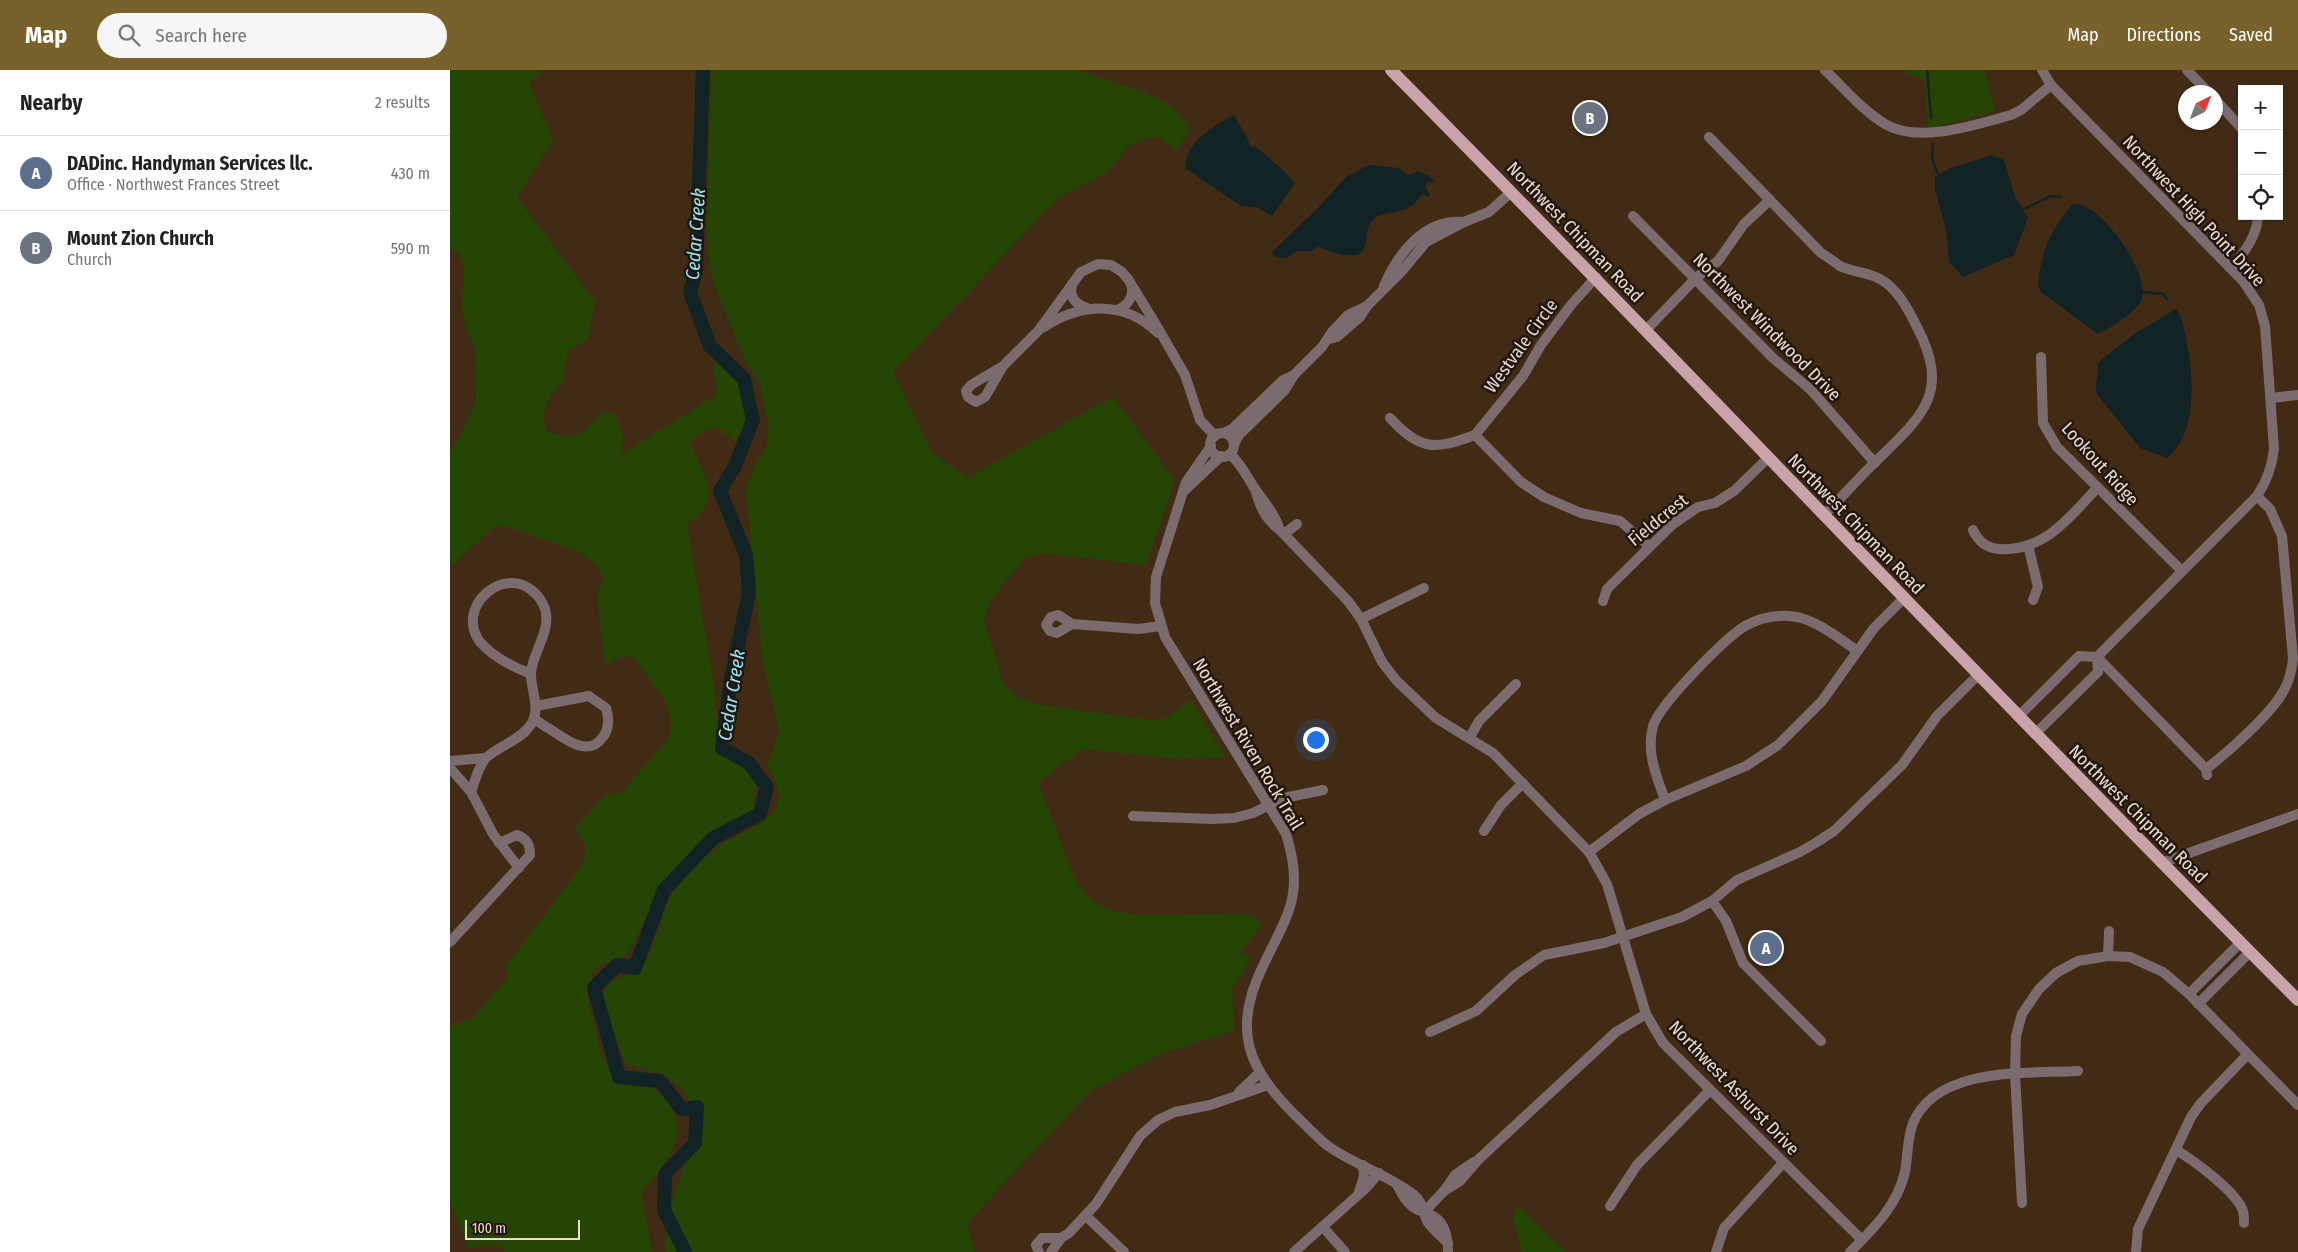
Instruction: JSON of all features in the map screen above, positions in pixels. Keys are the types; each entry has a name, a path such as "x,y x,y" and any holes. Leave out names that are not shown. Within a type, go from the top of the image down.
{"main road":[{"name":"Northwest Chipman Road","path":"1392,70 1596,277 1977,676 2298,1000"}],"street":[{"path":"1825,70 1867,111 1885,124 1913,133 1931,133 2011,115 2026,107 2051,85"},
{"name":"Northwest High Point Drive","path":"2035,734 2098,672 2097,657 2257,496 2264,486 2272,464 2274,449 2263,315 2249,289 2051,85 2042,70"},
{"path":"2187,70 2201,85"},
{"path":"2223,108 2238,124"},
{"path":"1709,137 1821,253 1841,266 1880,279 1896,292 1909,311 1926,344 1932,367 1932,390 1924,409 1906,434 1875,462 1824,515"},
{"name":"Northwest Riven Rock Trail","path":"1184,490 1228,451 1239,435 1284,391 1294,375 1329,339 1332,332 1348,315 1367,306 1382,291 1390,274 1415,240 1440,223 1452,220 1464,222 1488,212 1511,192"},
{"path":"1646,330 1696,278 1718,261 1744,224 1770,200"},
{"name":"Northwest Windwood Drive","path":"1633,216 1773,358 1811,390 1875,462"},
{"path":"2230,268 2249,245 2258,220"},
{"path":"1003,366 1039,330 1073,281 1087,268 1105,264 1117,268 1132,287 1185,375 1200,420 1216,438 1214,453 1228,451 1230,436 1216,438"},
{"name":"Westvale Circle","path":"1475,435 1524,376 1541,345 1566,311 1596,277"},
{"path":"1073,281 1072,296 1077,304 1087,308 1117,310 1142,320 1164,339"},
{"path":"1117,310 1125,306 1130,298 1132,287"},
{"path":"1039,330 1059,317 1087,308"},
{"name":"Lookout Ridge","path":"2041,357 2043,423 2057,446 2182,571"},
{"name":"Northwest Riven Rock Trail","path":"1294,375 1283,380 1232,429 1216,438 1189,475 1156,577 1155,603 1160,626 1171,648 1286,834 1293,855 1294,897 1288,916 1262,967 1249,1001 1248,1040 1251,1055 1259,1073 1268,1086 1328,1146 1379,1173 1416,1196 1422,1204 1424,1212 1432,1215 1439,1221 1446,1232 1448,1248"},
{"path":"2271,398 2298,395"},
{"path":"1390,418 1416,441 1429,445 1445,446 1475,435 1505,468 1544,498 1581,513 1620,521 1649,546"},
{"name":"Northwest Ashurst Drive","path":"1228,451 1240,464 1255,489 1260,507 1271,523 1282,532 1348,601 1361,619 1382,662 1392,676 1436,718 1470,737 1493,753 1589,852 1607,884 1646,1014 1663,1042 1862,1240"},
{"name":"Fieldcrest","path":"1603,601 1606,589 1649,546 1684,515 1704,504 1715,504 1734,491 1768,458"},
{"path":"1973,530 1977,539 1993,548 2011,549 2044,540 2062,526 2097,488"},
{"path":"2018,717 2079,656 2097,657 2206,772 2275,703 2284,692 2292,668 2293,658 2282,536 2270,509 2257,496"},
{"path":"1282,532 1297,524"},
{"path":"2028,545 2038,587 2033,600"},
{"path":"450,762 485,758 525,732 530,727 534,718 536,706 531,674 534,658 546,625 546,613 536,594 527,588 515,583 499,584 487,590 478,601 474,614 476,634 481,642 500,659 514,668 531,674"},
{"path":"1361,619 1424,588"},
{"path":"1589,852 1639,814 1665,800 1746,766 1773,749 1832,690 1856,650 1874,628 1904,598"},
{"path":"1665,800 1650,751 1657,716 1671,697 1738,632 1756,621 1782,616 1795,617 1818,624 1856,650"},
{"path":"1072,624 1138,629 1160,626"},
{"path":"1430,1032 1476,1011 1515,975 1544,956 1604,943 1682,917 1712,901 1737,880 1800,852 1834,831 1902,765 1937,716 1977,676"},
{"path":"1470,737 1479,721 1516,684"},
{"path":"534,718 572,744 587,747 594,746 601,741 608,726 606,708 589,696 536,706"},
{"path":"471,792 485,758"},
{"path":"450,768 471,792 479,810 499,842 519,868"},
{"path":"1484,830 1501,805 1523,783"},
{"path":"1133,816 1226,819 1244,816 1284,798 1323,790"},
{"path":"2161,863 2298,814"},
{"path":"450,942 530,855 530,847 525,838 517,835 499,842"},
{"path":"1712,901 1726,921 1743,963 1821,1041"},
{"path":"2108,956 2109,931"},
{"path":"2188,994 2246,947"},
{"path":"2198,1004 2246,947"},
{"path":"2022,1203 2015,1074 2016,1036 2022,1014 2039,989 2056,973 2078,961 2108,956 2130,957 2152,966 2188,994 2298,1105"},
{"path":"1424,1212 1444,1192 1460,1182 1480,1159 1616,1032 1646,1014"},
{"path":"2136,1252 2138,1229 2191,1117 2201,1103 2247,1055"},
{"path":"1850,1252 1896,1200 1902,1182 1913,1123 1926,1103 1946,1088 1994,1075 2078,1071"},
{"path":"1237,1094 1259,1073"},
{"path":"1051,1252 1061,1238 1086,1216 1148,1128 1158,1120 1175,1112 1210,1105 1237,1094 1268,1086"},
{"path":"1610,1206 1637,1165 1710,1090"},
{"path":"2176,1150 2196,1162 2236,1202 2243,1211 2244,1223"},
{"path":"1716,1252 1724,1228 1783,1163"},
{"path":"1359,1192 1364,1176 1363,1165"},
{"path":"1294,1252 1359,1192 1366,1188 1379,1173"},
{"path":"1086,1216 1124,1252"},
{"path":"1323,1227 1345,1252"},
{"path":"1039,1252 1036,1245 1042,1238 1061,1238"}],"green space":[{"path":"450,70 541,70 541,73 529,82 553,140 517,197 595,301 588,339 568,351 563,383 552,393 546,406 543,419 546,431 567,436 580,434 604,410 616,416 623,436 622,454 718,394 713,368 719,360 738,381 747,404 747,421 740,435 734,441 715,426 690,441 705,476 709,495 706,505 687,524 714,685 718,735 750,770 757,783 753,808 749,816 712,834 680,866 661,889 630,950 621,958 599,966 592,975 588,987 590,1011 600,1050 606,1062 620,1074 651,1087 666,1100 674,1113 677,1127 676,1140 671,1153 663,1166 641,1191 652,1252 505,1252 502,1247 483,1244 468,1249 450,1201 450,1026 473,1018 507,979 506,966 582,865 586,847 575,828 605,795 620,794 668,739 671,723 667,704 634,657 619,657 605,667 597,593 604,577 593,562 577,551 506,526 493,528 450,567 450,453 466,426 476,398 475,346 467,332 462,311 464,265 460,254 450,249"},
{"path":"713,70 1080,70 1156,98 1181,116 1190,130 1177,150 1159,137 1145,139 1129,146 1105,173 1057,199 893,372 932,452 967,478 1113,397 1175,481 1146,565 1039,553 1024,560 991,599 984,620 1003,683 1016,696 1035,704 1157,721 1171,715 1191,700 1225,757 1178,759 1082,749 1038,783 1077,884 1094,902 1110,911 1140,915 1247,914 1263,923 1240,952 1251,958 1232,989 1234,1031 1165,1052 1091,1090 967,1223 975,1252 665,1252 668,1218 690,1139 691,1109 686,1096 677,1084 662,1075 625,1063 603,1000 609,984 640,968 645,962 654,943 668,902 684,877 716,848 767,818 775,810 778,798 776,784 767,765 779,733 762,656 746,490 755,465 767,446 769,423 764,408 760,383 746,363 713,282 709,258 707,226"},
{"path":"1904,70 1984,70 1995,111 1928,129 1925,79 1908,74"},
{"path":"1517,1205 1566,1252 1521,1252 1513,1217"}],"shaded area":[{"path":"1234,115 1250,146 1256,147 1295,183 1272,216 1258,208 1241,206 1185,168 1190,150 1196,142 1209,130"},
{"path":"1992,155 2004,160 2015,196 2028,218 2014,255 1963,277 1949,262 1946,230 1935,189 1935,177 1950,168"},
{"path":"1369,165 1399,168 1406,174 1413,174 1417,171 1429,176 1434,181 1433,183 1428,181 1425,187 1430,195 1428,197 1422,194 1407,209 1381,215 1372,221 1368,229 1366,244 1358,255 1337,253 1319,246 1312,251 1297,251 1287,258 1275,257 1272,253 1276,248 1317,209 1346,177"},
{"path":"2072,204 2083,206 2095,213 2108,225 2130,256 2138,272 2142,287 2142,299 2136,308 2116,324 2098,334 2042,293 2038,282 2047,245 2054,229"},
{"path":"2176,309 2182,320 2188,349 2192,382 2191,400 2185,433 2178,447 2167,458 2140,448 2097,394 2097,365 2134,334"}],"waterway":[{"name":"Cedar Creek","path":"685,1252 664,1210 665,1174 695,1143 697,1107 682,1109 660,1081 619,1077 594,988 617,965 635,968 664,890 713,838 760,814 767,787 749,763 722,748 731,679 749,593 746,555 720,491 735,466 753,420 744,379 710,346 690,292 696,270 703,70"},
{"path":"1927,70 1931,118"},
{"path":"1933,144 1932,159 1938,174"},
{"path":"2024,209 2051,196 2061,197"},
{"path":"2143,292 2163,294 2167,299"}],"place":[{"name":"Mount Zion Church","path":"1590,118"},
{"name":"DADinc. Handyman Services llc.","path":"1766,948"}]}
